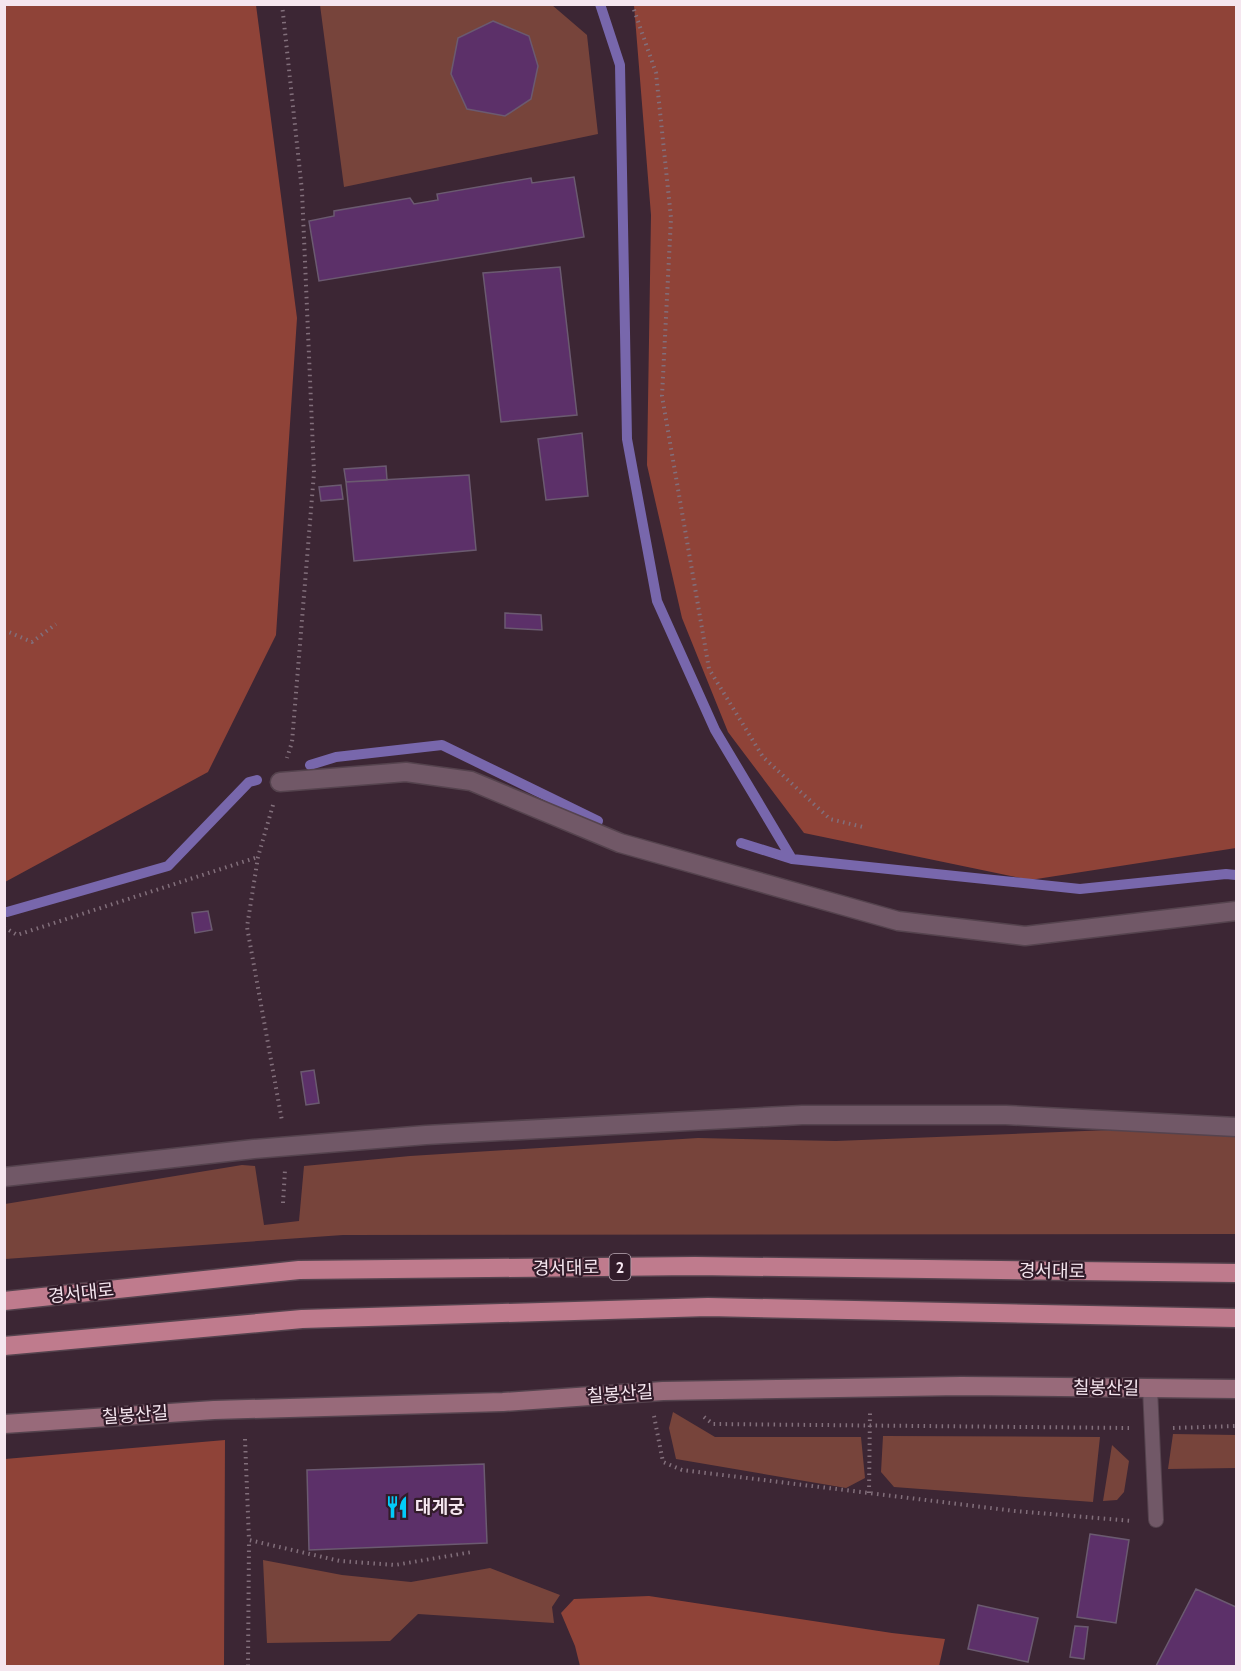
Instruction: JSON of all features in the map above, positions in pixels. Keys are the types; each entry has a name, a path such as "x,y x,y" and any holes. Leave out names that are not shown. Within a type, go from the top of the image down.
{"main road":[{"name":"경서대로","path":"4,1301 299,1270 695,1266 1236,1273"},
{"path":"4,1346 302,1319 708,1306 1236,1318"}],"street":[{"path":"280,782 406,772 471,782 620,843 898,921 1025,936 1236,911"},
{"path":"4,1177 286,1146 426,1135 802,1115 1006,1115 1236,1127"},
{"name":"칠봉산길","path":"4,1424 214,1410 503,1402 671,1391 961,1386 1236,1389"}],"lane":[{"path":"1150,1388 1156,1515"}],"path":[{"path":"282,4 302,191 314,473 292,742 258,857 247,927 286,1146"},
{"path":"632,4 656,74 671,218 662,396 709,669 764,757 830,819 863,827"},
{"path":"4,630 32,642 56,624"},
{"path":"4,927 17,935 258,857"},
{"path":"869,1492 870,1388"},
{"path":"671,1391 713,1424 1152,1428 1236,1426"},
{"path":"650,1392 663,1462 682,1470 1015,1511 1132,1521 1156,1515"},
{"path":"245,1439 249,1540 248,1666"},
{"path":"249,1540 340,1561 395,1565 472,1552"}],"shaded area":[{"path":"5,4 256,5 297,318 276,635 208,772 5,882"},
{"path":"320,5 552,5 587,35 598,134 344,187"},
{"path":"634,5 1236,5 1236,848 1030,880 804,833 728,732 682,618 647,465 651,215"},
{"path":"1159,1128 1236,1135 1236,1234 343,1235 5,1259 5,1204 242,1165 255,1166 264,1225 299,1221 304,1166 410,1156 698,1138 836,1141"},
{"path":"673,1412 715,1437 861,1437 865,1478 846,1488 676,1459 669,1428"},
{"path":"1173,1434 1236,1435 1236,1468 1168,1469"},
{"path":"883,1436 1100,1437 1093,1502 894,1487 881,1472"},
{"path":"225,1440 224,1666 5,1666 5,1459"},
{"path":"1112,1445 1129,1461 1124,1492 1117,1500 1103,1501"},
{"path":"263,1560 342,1575 411,1582 490,1568 560,1595 552,1607 554,1623 418,1614 390,1641 267,1643"},
{"path":"649,1596 945,1639 939,1666 580,1666 575,1646 561,1613 574,1599"}],"building":[{"path":"493,21 529,36 538,66 531,99 505,116 467,109 451,74 458,38"},
{"path":"574,177 584,237 319,281 309,221 334,216 334,211 410,198 414,204 438,200 437,194 531,178 532,183"},
{"path":"560,267 577,415 501,422 483,273"},
{"path":"582,433 588,496 546,500 538,439"},
{"path":"386,466 387,480 346,482 344,469"},
{"path":"469,475 476,550 354,561 346,482"},
{"path":"341,485 343,499 321,501 319,487"},
{"path":"505,613 541,615 542,630 505,628"},
{"path":"208,911 212,930 195,933 192,913"},
{"path":"314,1070 319,1103 306,1105 301,1072"},
{"name":"대게궁","path":"484,1464 487,1543 309,1550 307,1470"},
{"path":"1090,1534 1129,1540 1116,1623 1077,1617"},
{"path":"1196,1589 1236,1607 1236,1666 1156,1666"},
{"path":"978,1605 1038,1618 1028,1662 968,1649"},
{"path":"1075,1626 1088,1627 1084,1659 1070,1657"}],"waterway":[{"path":"600,4 620,65 627,439 657,601 715,730 792,859"},
{"path":"310,765 336,757 442,745 598,821"},
{"path":"7,912 168,866 249,782 257,780"},
{"path":"741,843 792,859 1080,889 1226,874 1236,875"}],"place":[{"name":"대게궁","path":"397,1507"}]}
